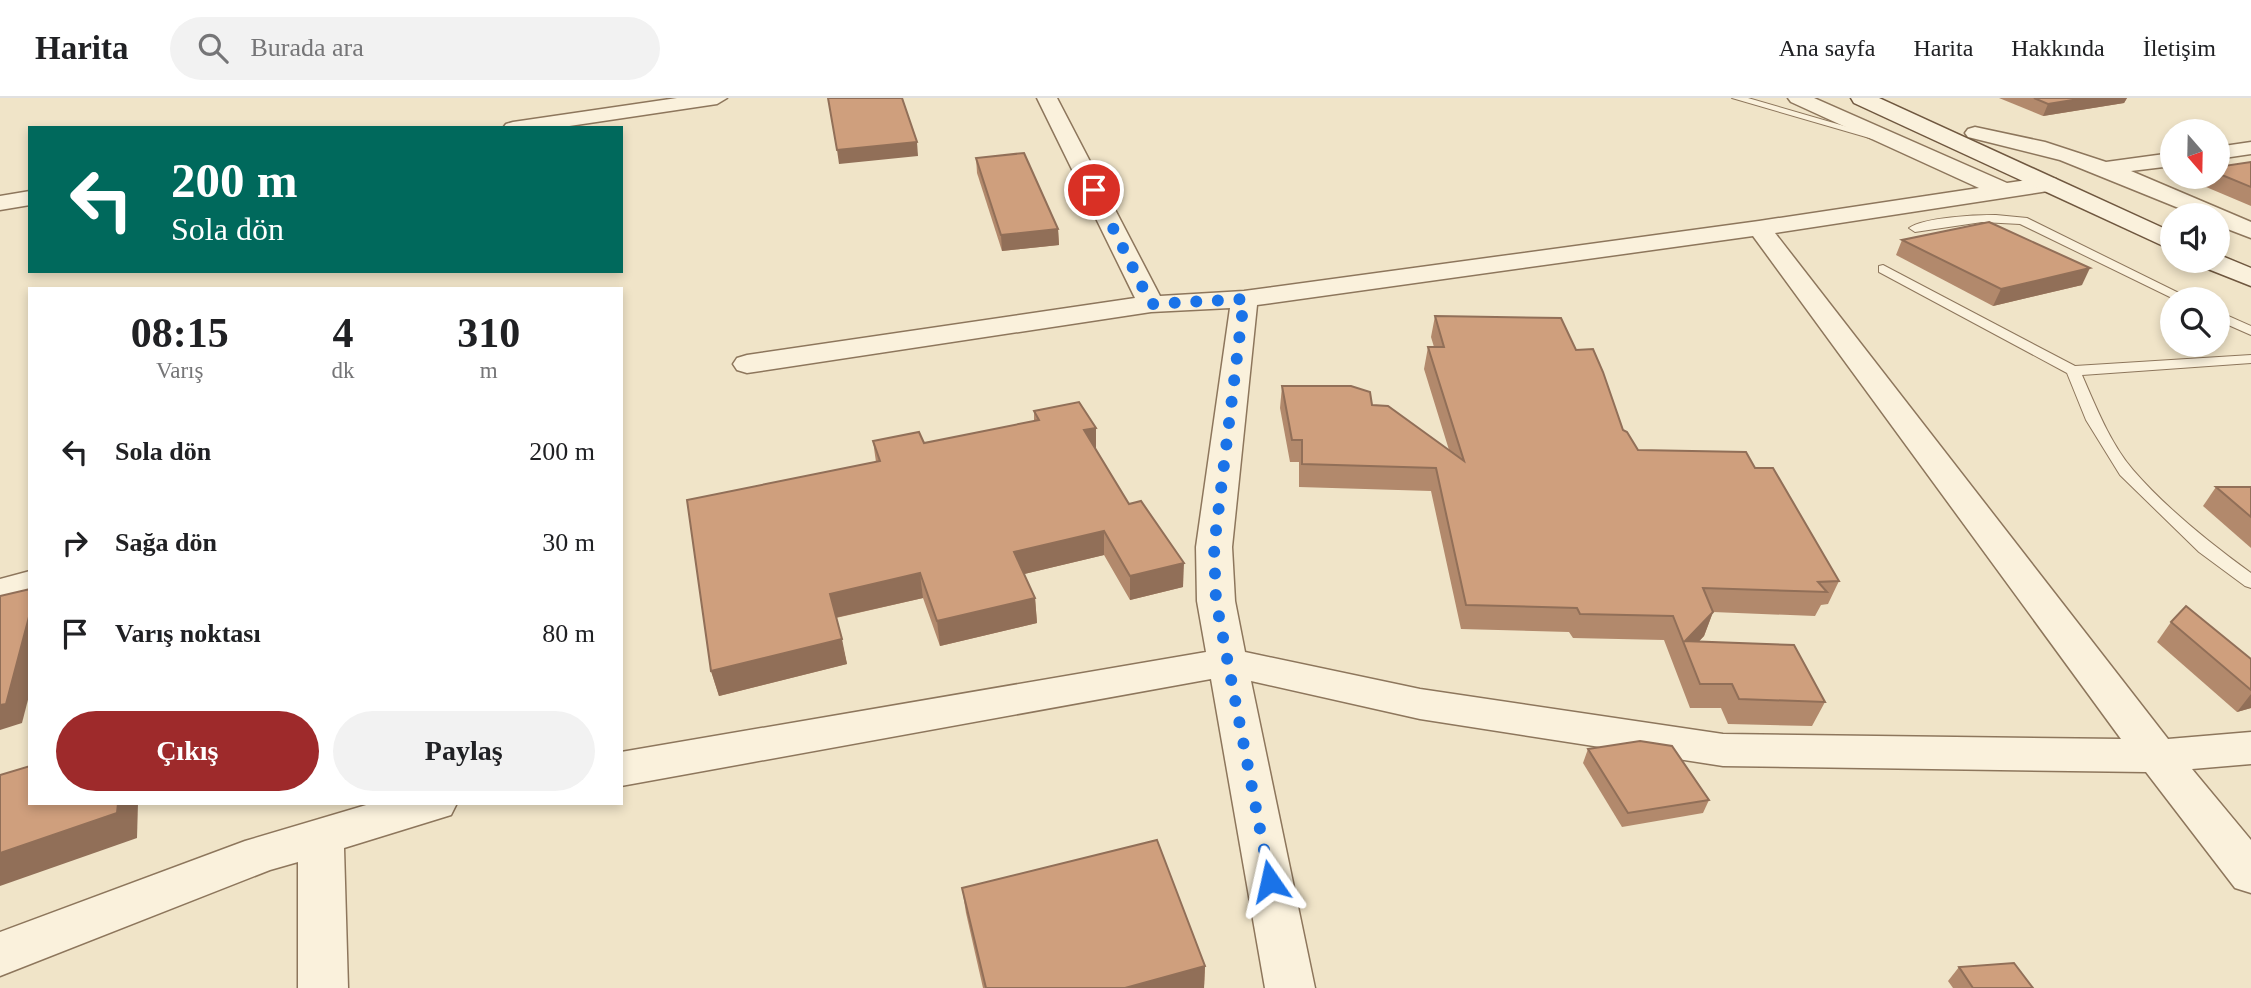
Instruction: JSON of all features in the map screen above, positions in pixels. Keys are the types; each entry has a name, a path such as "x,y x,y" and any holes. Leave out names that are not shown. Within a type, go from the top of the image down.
{"main road":[{"path":"1862,98 2160,236"},
{"path":"1899,98 2160,217"},
{"path":"2230,249 2251,258"},
{"path":"2230,269 2251,278"}],"street":[{"path":"527,126 717,98"},
{"path":"1047,98 1151,304"},
{"path":"1798,98 2003,190"},
{"path":"1975,133 2027,143 2184,203"},
{"path":"2230,151 2251,148"},
{"path":"2101,169 2160,161"},
{"path":"747,364 1151,304 1244,299 1759,228 2048,184"},
{"path":"0,203 28,198"},
{"path":"2230,222 2251,231"},
{"path":"1759,228 2157,756 2251,874"},
{"path":"1244,299 1214,547 1216,601 1290,988"},
{"path":"0,591 28,584"},
{"path":"623,769 1227,662 1420,704 1724,750 2157,756 2251,748"},
{"path":"0,954 261,854 428,805"},
{"path":"321,836 323,988"}],"lane":[{"path":"1737,98 1900,144"},
{"path":"1915,228 1976,218 2000,217 2023,221 2160,287"},
{"path":"1883,270 2074,371 2251,359"},
{"path":"2230,321 2251,331"},
{"path":"2074,371 2094,420 2126,472 2205,548 2251,582"}],"building":[{"path":"828,98 902,98 917,142 837,150"},
{"path":"2034,98 2085,98 2048,104"},
{"path":"1024,153 1058,229 1001,235 976,158"},
{"path":"2251,162 2251,187 2230,178 2230,165"},
{"path":"1989,222 2090,268 2001,289 1902,240"},
{"path":"1435,316 1561,318 1576,350 1593,349 1623,430 1638,450 1746,452 1755,468 1773,468 1839,581 1818,582 1827,592 1703,588 1713,612 1685,641 1794,645 1825,702 1739,699 1732,684 1700,684 1673,616 1580,614 1577,608 1466,605 1436,468 1302,464 1302,440 1292,440 1282,386 1351,386 1370,392 1372,405 1388,406 1464,461 1428,347 1444,347"},
{"path":"1079,402 1096,428 1084,430 1129,504 1141,501 1184,563 1130,576 1104,531 1014,552 1035,598 937,621 920,573 830,594 842,639 711,671 687,500 880,461 873,441 919,432 924,443 1039,420 1034,411"},
{"path":"2216,487 2251,487 2251,517"},
{"path":"28,589 28,621 6,704 0,705 0,596"},
{"path":"2186,606 2251,659 2251,690 2171,622"},
{"path":"1640,741 1672,746 1709,800 1628,813 1588,749"},
{"path":"28,767 28,805 118,805 117,813 0,853 0,775"},
{"path":"1157,840 1205,966 1125,988 986,988 962,888"},
{"path":"2014,963 2033,988 1973,988 1959,967"}],"route":[{"path":"1094,190 1151,304 1244,299 1214,547 1216,601 1270,881"}]}
